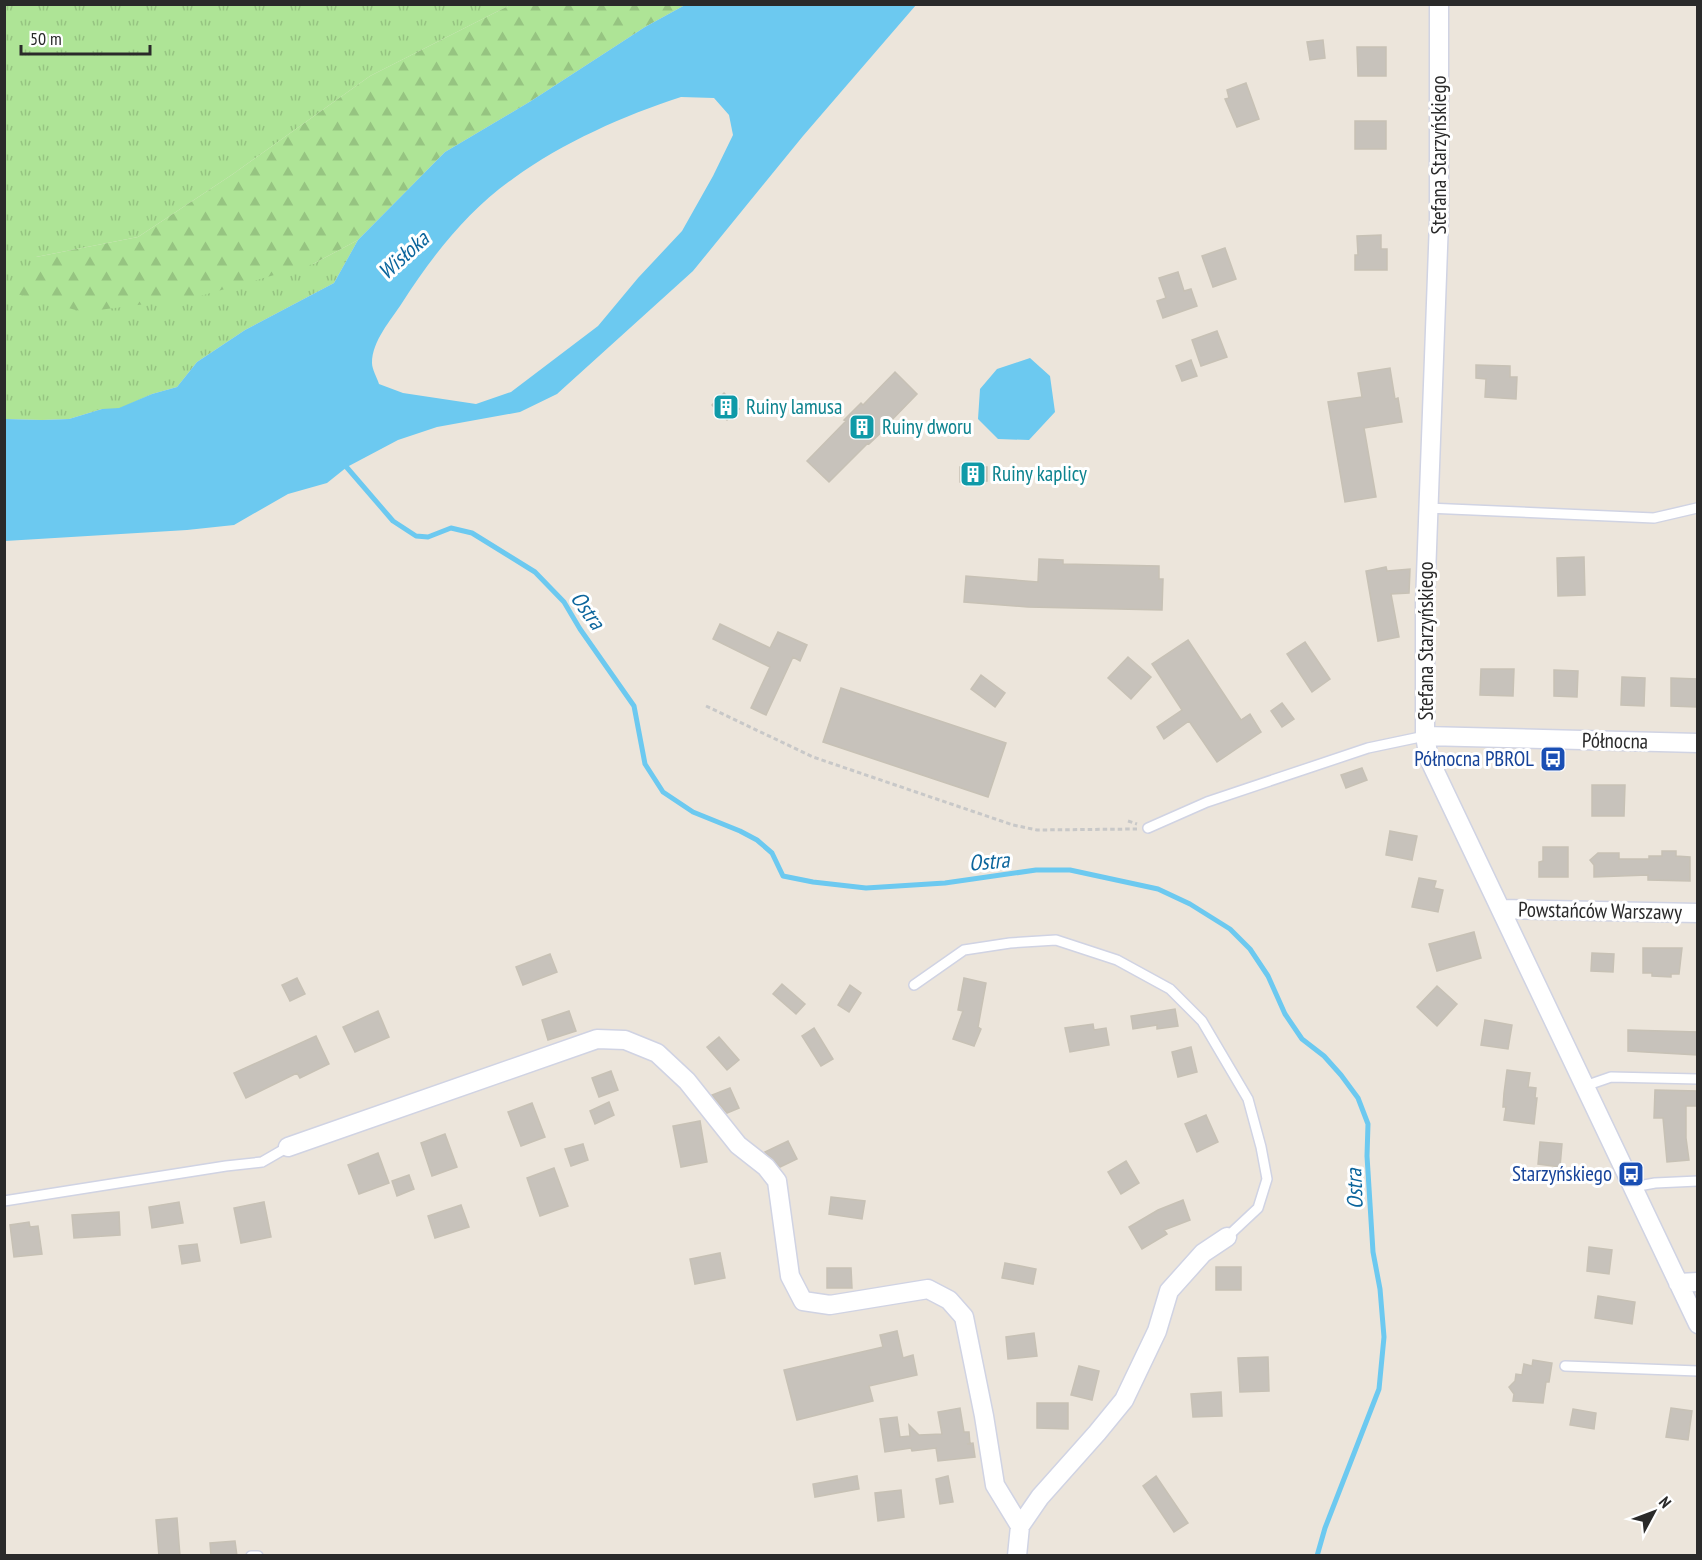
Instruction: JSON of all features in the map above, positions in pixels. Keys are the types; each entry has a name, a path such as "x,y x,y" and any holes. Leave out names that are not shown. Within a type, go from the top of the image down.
{"street":[{"name":"Stefana Starzyńskiego","path":"1439,4 1439,221 1427,508 1425,736 1429,759 1698,1324"},
{"name":"Północna","path":"1425,736 1698,743"},
{"name":"Powstańców Warszawy","path":"1502,909 1698,913"},
{"path":"288,1147 597,1039 625,1040 657,1053 687,1081 738,1145 766,1167 777,1181 790,1276 803,1301 830,1305 928,1289 949,1300 964,1317 995,1485 1020,1527"},
{"path":"1017,1556 1020,1527 1040,1497 1098,1433 1124,1400 1157,1331 1169,1291 1203,1253 1227,1237"},
{"path":"1678,1282 1698,1282"}],"lane":[{"path":"1427,508 1654,518 1697,508"},
{"path":"1148,828 1207,802 1368,748 1425,736"},
{"path":"914,985 964,950 1010,943 1056,940 1117,960 1170,989 1202,1021 1248,1099 1261,1147 1267,1179 1258,1208 1227,1237"},
{"path":"1585,1086 1611,1077 1698,1079"},
{"path":"4,1201 262,1162 288,1147"},
{"path":"1633,1188 1654,1183 1698,1181"},
{"path":"1565,1366 1698,1371"},
{"path":"251,1556 258,1556"}],"path":[{"path":"706,706 813,757 1013,825 1036,830 1148,828"}],"green space":[{"path":"5,5 510,5 370,76 233,174 138,237 36,257 313,264 358,240 334,283 245,330 197,362 177,387 152,394 119,409 102,409 69,419 42,420 5,419"},
{"path":"510,5 685,5 645,27 531,101 445,152 358,240 313,264 193,298 83,312 17,294 36,257 138,237 233,174 370,76"}],"water":[{"name":"Wisłoka","path":"685,5 916,5 803,136 693,271 557,394 520,412 437,427 398,440 347,467 327,483 288,494 234,525 5,541 5,419 69,419 102,409 119,408 152,394 177,387 197,362 245,330 334,283 358,240 445,152 531,101 645,27","holes":["681,97 714,98 729,115 733,135 713,176 682,231 638,278 598,326 511,392 476,404 403,393 379,384 372,363 375,347 383,331 438,251 481,204 514,178 552,153 616,121"]},
{"path":"1030,358 1050,376 1055,412 1029,440 998,439 978,419 980,389 997,369"}],"building":[{"path":"1323,40 1325,58 1310,60 1307,42"},
{"path":"1357,47 1386,47 1386,76 1358,76"},
{"path":"1246,83 1259,119 1237,127 1225,99 1229,98 1227,90"},
{"path":"1355,121 1386,121 1386,149 1355,149"},
{"path":"1381,235 1381,249 1387,249 1387,270 1355,270 1355,255 1358,255 1357,236"},
{"path":"1225,248 1236,279 1213,287 1202,256"},
{"path":"1178,272 1184,291 1191,289 1197,306 1163,318 1157,301 1166,298 1159,278"},
{"path":"1217,331 1227,357 1201,366 1192,340"},
{"path":"1191,360 1197,376 1182,381 1176,366"},
{"path":"1476,365 1510,366 1510,377 1517,377 1516,399 1485,397 1486,379 1476,378"},
{"path":"1390,368 1395,399 1398,398 1402,422 1364,428 1376,497 1345,502 1328,402 1362,397 1358,373"},
{"name":"Ruiny dworu","path":"895,372 917,394 886,428 829,482 807,461 846,421 844,420 861,403 863,405"},
{"name":"Ruiny lamusa","path":"724,393 739,409 727,420 712,405"},
{"name":"Ruiny kaplicy","path":"960,467 987,467 987,481 960,482"},
{"path":"1584,557 1585,595 1558,596 1557,558"},
{"path":"1039,559 1063,560 1063,564 1159,566 1159,579 1163,579 1162,610 1028,607 964,602 966,576 1038,582"},
{"path":"1386,567 1387,571 1410,569 1409,593 1391,594 1399,637 1378,641 1366,571"},
{"path":"720,624 770,648 778,632 807,645 800,661 793,657 766,715 751,708 770,667 713,639"},
{"path":"1188,640 1241,720 1250,714 1261,732 1217,762 1189,721 1164,739 1157,727 1182,710 1152,664"},
{"path":"1305,642 1330,679 1312,692 1287,654"},
{"path":"1128,657 1151,677 1131,699 1108,678"},
{"path":"1481,669 1514,669 1513,696 1480,695"},
{"path":"1554,670 1578,671 1577,697 1554,696"},
{"path":"981,675 1005,693 995,707 971,689"},
{"path":"1622,677 1645,678 1644,706 1621,705"},
{"path":"1671,678 1698,679 1696,707 1671,706"},
{"path":"841,688 1006,743 988,797 823,742"},
{"path":"1282,703 1294,719 1282,727 1271,711"},
{"path":"1362,768 1367,780 1346,788 1341,775"},
{"path":"1592,785 1625,785 1624,816 1592,816"},
{"path":"1390,831 1417,836 1412,860 1386,855"},
{"path":"1543,847 1568,847 1568,877 1539,877 1539,862 1543,861"},
{"path":"1662,851 1676,851 1676,856 1690,857 1690,881 1648,880 1648,875 1594,877 1594,865 1590,860 1598,853 1619,853 1619,859 1649,859 1649,856 1662,856"},
{"path":"1419,878 1436,881 1434,888 1443,890 1438,912 1412,907"},
{"path":"1474,932 1481,958 1437,971 1429,944"},
{"path":"1643,948 1682,948 1679,974 1671,974 1671,977 1643,973"},
{"path":"1592,953 1614,954 1613,972 1591,971"},
{"path":"550,954 557,972 523,985 516,967"},
{"path":"297,978 305,994 290,1001 282,985"},
{"path":"964,978 986,983 978,1027 981,1029 974,1046 953,1039 963,1011 958,1010"},
{"path":"782,984 805,1004 796,1014 773,994"},
{"path":"850,985 861,993 849,1012 838,1005"},
{"path":"1437,986 1457,1004 1437,1026 1417,1007"},
{"path":"1175,1009 1178,1026 1157,1029 1157,1025 1133,1029 1131,1016"},
{"path":"378,1011 389,1037 355,1052 343,1027"},
{"path":"569,1011 576,1031 548,1040 542,1020"},
{"path":"1485,1020 1512,1025 1508,1049 1481,1045"},
{"path":"1093,1024 1094,1030 1106,1028 1109,1045 1070,1052 1065,1028"},
{"path":"814,1028 833,1059 821,1066 802,1036"},
{"path":"1628,1030 1698,1032 1697,1055 1628,1051"},
{"path":"316,1036 329,1064 300,1078 297,1073 246,1098 234,1073"},
{"path":"719,1037 739,1060 727,1070 707,1047"},
{"path":"1191,1047 1197,1072 1178,1077 1172,1052"},
{"path":"1507,1070 1530,1073 1528,1087 1536,1088 1535,1098 1537,1098 1534,1124 1504,1120"},
{"path":"611,1071 618,1090 599,1097 592,1078"},
{"path":"730,1088 739,1108 727,1113 712,1095"},
{"path":"1655,1090 1698,1091 1698,1106 1686,1106 1689,1160 1667,1162 1663,1118 1654,1118"},
{"path":"609,1102 614,1115 595,1124 590,1111"},
{"path":"532,1103 545,1137 521,1146 508,1112"},
{"path":"1206,1115 1218,1142 1197,1152 1185,1124"},
{"path":"700,1121 707,1162 681,1167 673,1126"},
{"path":"445,1134 457,1167 432,1176 421,1143"},
{"path":"788,1141 797,1159 780,1167 765,1152"},
{"path":"1540,1142 1562,1144 1560,1167 1538,1164"},
{"path":"583,1144 588,1160 571,1166 565,1149"},
{"path":"378,1153 389,1183 359,1194 348,1165"},
{"path":"1126,1161 1139,1183 1121,1194 1108,1172"},
{"path":"554,1168 568,1206 540,1216 527,1178"},
{"path":"409,1175 414,1189 397,1196 392,1181"},
{"path":"831,1197 865,1201 862,1219 829,1214"},
{"path":"1183,1200 1190,1220 1164,1230 1167,1234 1142,1249 1129,1227 1158,1210"},
{"path":"179,1202 183,1223 152,1228 149,1207"},
{"path":"264,1202 271,1237 241,1243 234,1208"},
{"path":"461,1205 469,1227 435,1238 428,1216"},
{"path":"119,1212 120,1235 74,1238 72,1215"},
{"path":"29,1222 30,1227 38,1226 42,1254 14,1257 10,1225"},
{"path":"197,1244 200,1261 182,1264 179,1246"},
{"path":"1589,1247 1612,1250 1609,1274 1587,1271"},
{"path":"720,1253 725,1278 695,1284 690,1259"},
{"path":"1005,1263 1036,1269 1033,1284 1002,1278"},
{"path":"1216,1267 1241,1267 1241,1290 1216,1290"},
{"path":"827,1268 851,1268 852,1288 827,1288"},
{"path":"1598,1296 1635,1302 1632,1324 1595,1318"},
{"path":"897,1331 903,1358 913,1355 917,1375 869,1386 873,1401 797,1420 784,1370 883,1347 880,1335"},
{"path":"1034,1333 1037,1356 1008,1359 1006,1337"},
{"path":"1268,1357 1269,1391 1240,1392 1238,1358"},
{"path":"1533,1360 1552,1363 1543,1403 1513,1401 1514,1394 1509,1387 1515,1381 1516,1374 1522,1375 1524,1364 1532,1366"},
{"path":"1079,1366 1099,1371 1092,1400 1071,1395"},
{"path":"1221,1392 1222,1416 1193,1417 1191,1394"},
{"path":"1037,1403 1068,1403 1068,1429 1037,1428"},
{"path":"960,1408 964,1432 969,1432 970,1444 973,1443 975,1457 938,1461 936,1448 912,1451 911,1448 885,1452 880,1419 897,1417 900,1437 910,1436 909,1425 919,1435 942,1434 938,1412"},
{"path":"1671,1408 1692,1411 1688,1440 1666,1437"},
{"path":"1573,1409 1596,1413 1594,1429 1570,1425"},
{"path":"857,1476 859,1489 815,1497 813,1484"},
{"path":"948,1476 953,1502 940,1504 936,1479"},
{"path":"1156,1476 1188,1523 1174,1532 1143,1486"},
{"path":"901,1490 904,1517 878,1521 875,1493"},
{"path":"177,1518 180,1556 159,1556 156,1520"},
{"path":"235,1541 237,1556 211,1556 210,1543"}],"waterway":[{"name":"Ostra","path":"343,463 393,521 416,536 428,537 451,528 472,533 535,572 564,602 580,629 634,706 645,764 663,792 693,812 757,840 772,853 783,876 866,888 945,883 1036,870 1070,870 1158,889 1190,904 1230,929 1250,949 1268,976 1285,1014 1302,1039 1324,1056 1341,1075 1358,1098 1368,1124 1367,1156 1373,1252 1380,1289 1384,1337 1379,1389 1325,1528 1317,1556"}],"place":[{"name":"Ruiny lamusa","path":"726,407"},
{"name":"Ruiny dworu","path":"862,427"},
{"name":"Ruiny kaplicy","path":"973,474"},
{"name":"Północna PBROL","path":"1553,759"},
{"name":"Starzyńskiego","path":"1631,1174"}]}
